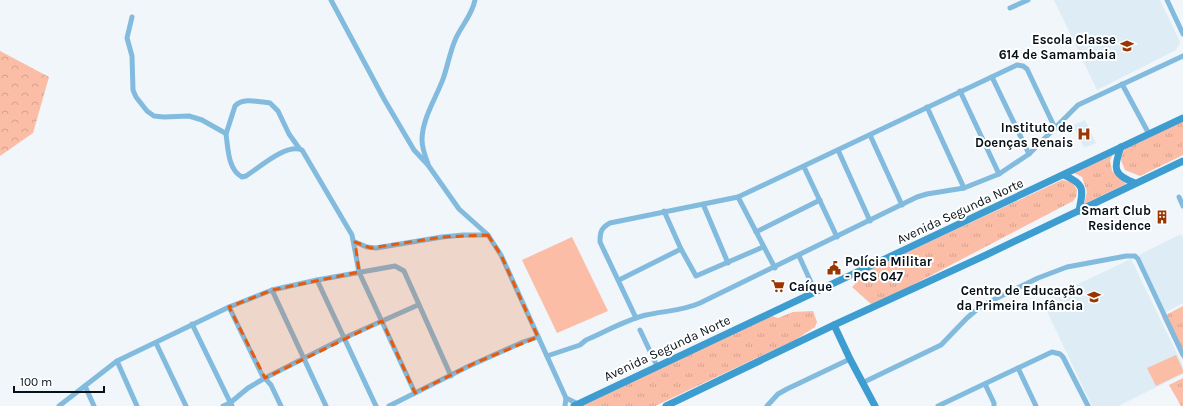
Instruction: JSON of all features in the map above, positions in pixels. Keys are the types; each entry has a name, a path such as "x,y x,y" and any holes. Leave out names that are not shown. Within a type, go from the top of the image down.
{"main road":[{"name":"Avenida Segunda Norte","path":"576,405 1183,118"},
{"path":"1121,147 1117,159 1117,171 1124,179 1135,183"},
{"path":"666,406 834,325 1183,161"},
{"path":"1064,175 1076,180 1082,188 1079,211"},
{"path":"834,325 874,406"}],"street":[{"path":"331,0 414,150 428,165 459,209 488,235 501,255 566,398 576,405"},
{"path":"428,165 422,140 424,129 444,75 452,47 460,29 472,11 475,0"},
{"path":"1010,8 1028,0"},
{"path":"1167,0 1183,34"},
{"path":"132,17 127,38 132,56 133,90 136,97 147,111 154,116 189,116 202,120 226,134"},
{"path":"547,356 580,345 586,340 636,318 658,312 691,307 775,268 917,197 964,188 1000,174 1029,154 1078,105 1183,56"},
{"path":"636,318 600,242 600,233 603,227 610,223 738,197 1017,65 1028,69 1056,128"},
{"path":"992,77 1029,154"},
{"path":"1122,84 1149,134"},
{"path":"960,91 1000,174"},
{"path":"299,148 280,153 246,176 242,177 236,173 231,162 226,134 235,106 242,100 270,103 278,111 289,134 302,150 349,228 355,242 359,272 415,394"},
{"path":"927,107 964,188"},
{"path":"870,135 902,205"},
{"path":"838,150 870,221"},
{"path":"804,167 837,237"},
{"path":"738,197 775,268"},
{"path":"1179,197 1183,206"},
{"path":"756,232 820,200"},
{"path":"702,204 728,263"},
{"path":"664,211 681,249 696,276 763,247"},
{"path":"355,242 367,247 376,248 442,237 488,235"},
{"path":"618,280 681,249"},
{"path":"799,256 815,291"},
{"path":"862,383 941,345 981,306 1038,278 1067,267 1126,256 1135,256 1138,259 1183,355"},
{"path":"59,406 117,361 229,307 272,290 395,266 404,271 451,376"},
{"path":"318,280 376,406"},
{"path":"272,290 326,406"},
{"path":"223,406 231,404 248,388 265,378 344,338 382,322 418,304"},
{"path":"229,307 262,375 271,385 281,406"},
{"path":"192,324 231,404"},
{"path":"640,330 657,366"},
{"path":"388,406 467,367 523,342 538,337"},
{"path":"156,343 186,406"},
{"path":"938,406 1052,352 1060,354 1063,357 1088,406"},
{"path":"767,406 778,394 850,359"},
{"path":"117,361 137,406"},
{"path":"1018,368 1036,406"},
{"path":"985,384 994,406"},
{"path":"85,386 94,406"},
{"path":"565,406 566,398"}],"highlighted area":[{"path":"488,235 501,255 538,337 475,363 415,393 382,321 265,378 229,307 272,290 359,272 355,242 371,248 442,237"}],"shaded area":[{"name":"Escola Classe 614 de Samambaia","path":"1054,0 1160,0 1180,42 1176,50 1097,90"},
{"name":"Instituto de Doenças Renais","path":"1085,120 1096,143 1084,148 1073,125"},
{"path":"1181,234 1183,238 1183,303 1166,312 1139,255"},
{"path":"1131,259 1183,366 1183,374 1118,406 1092,406 1042,301"}],"green space":[{"path":"0,51 49,77 33,133 0,156"},
{"path":"1183,121 1183,155 1140,176 1125,170 1120,158 1126,147"},
{"path":"1113,154 1110,160 1112,171 1126,184 1084,204 1087,192 1082,177 1074,173"},
{"path":"1062,180 1072,182 1077,190 1076,197 1073,201 903,290 871,304 852,287 869,270"},
{"path":"572,237 608,311 557,333 522,260"},
{"path":"1183,306 1183,360 1162,317"},
{"path":"813,311 817,322 815,327 795,340 655,406 580,406 769,315 778,318 793,312"},
{"path":"1176,355 1183,373 1156,386 1147,368"},
{"path":"1183,378 1183,406 1181,406 1169,385"}],"place":[{"name":"Escola Classe 614 de Samambaia","path":"1127,46"},
{"name":"Instituto de Doenças Renais","path":"1084,134"},
{"name":"Smart Club Residence","path":"1162,217"},
{"name":"Polícia Militar - PCS 047","path":"834,268"},
{"name":"Caíque","path":"778,286"},
{"name":"Centro de Educação da Primeira Infância","path":"1094,297"}]}
